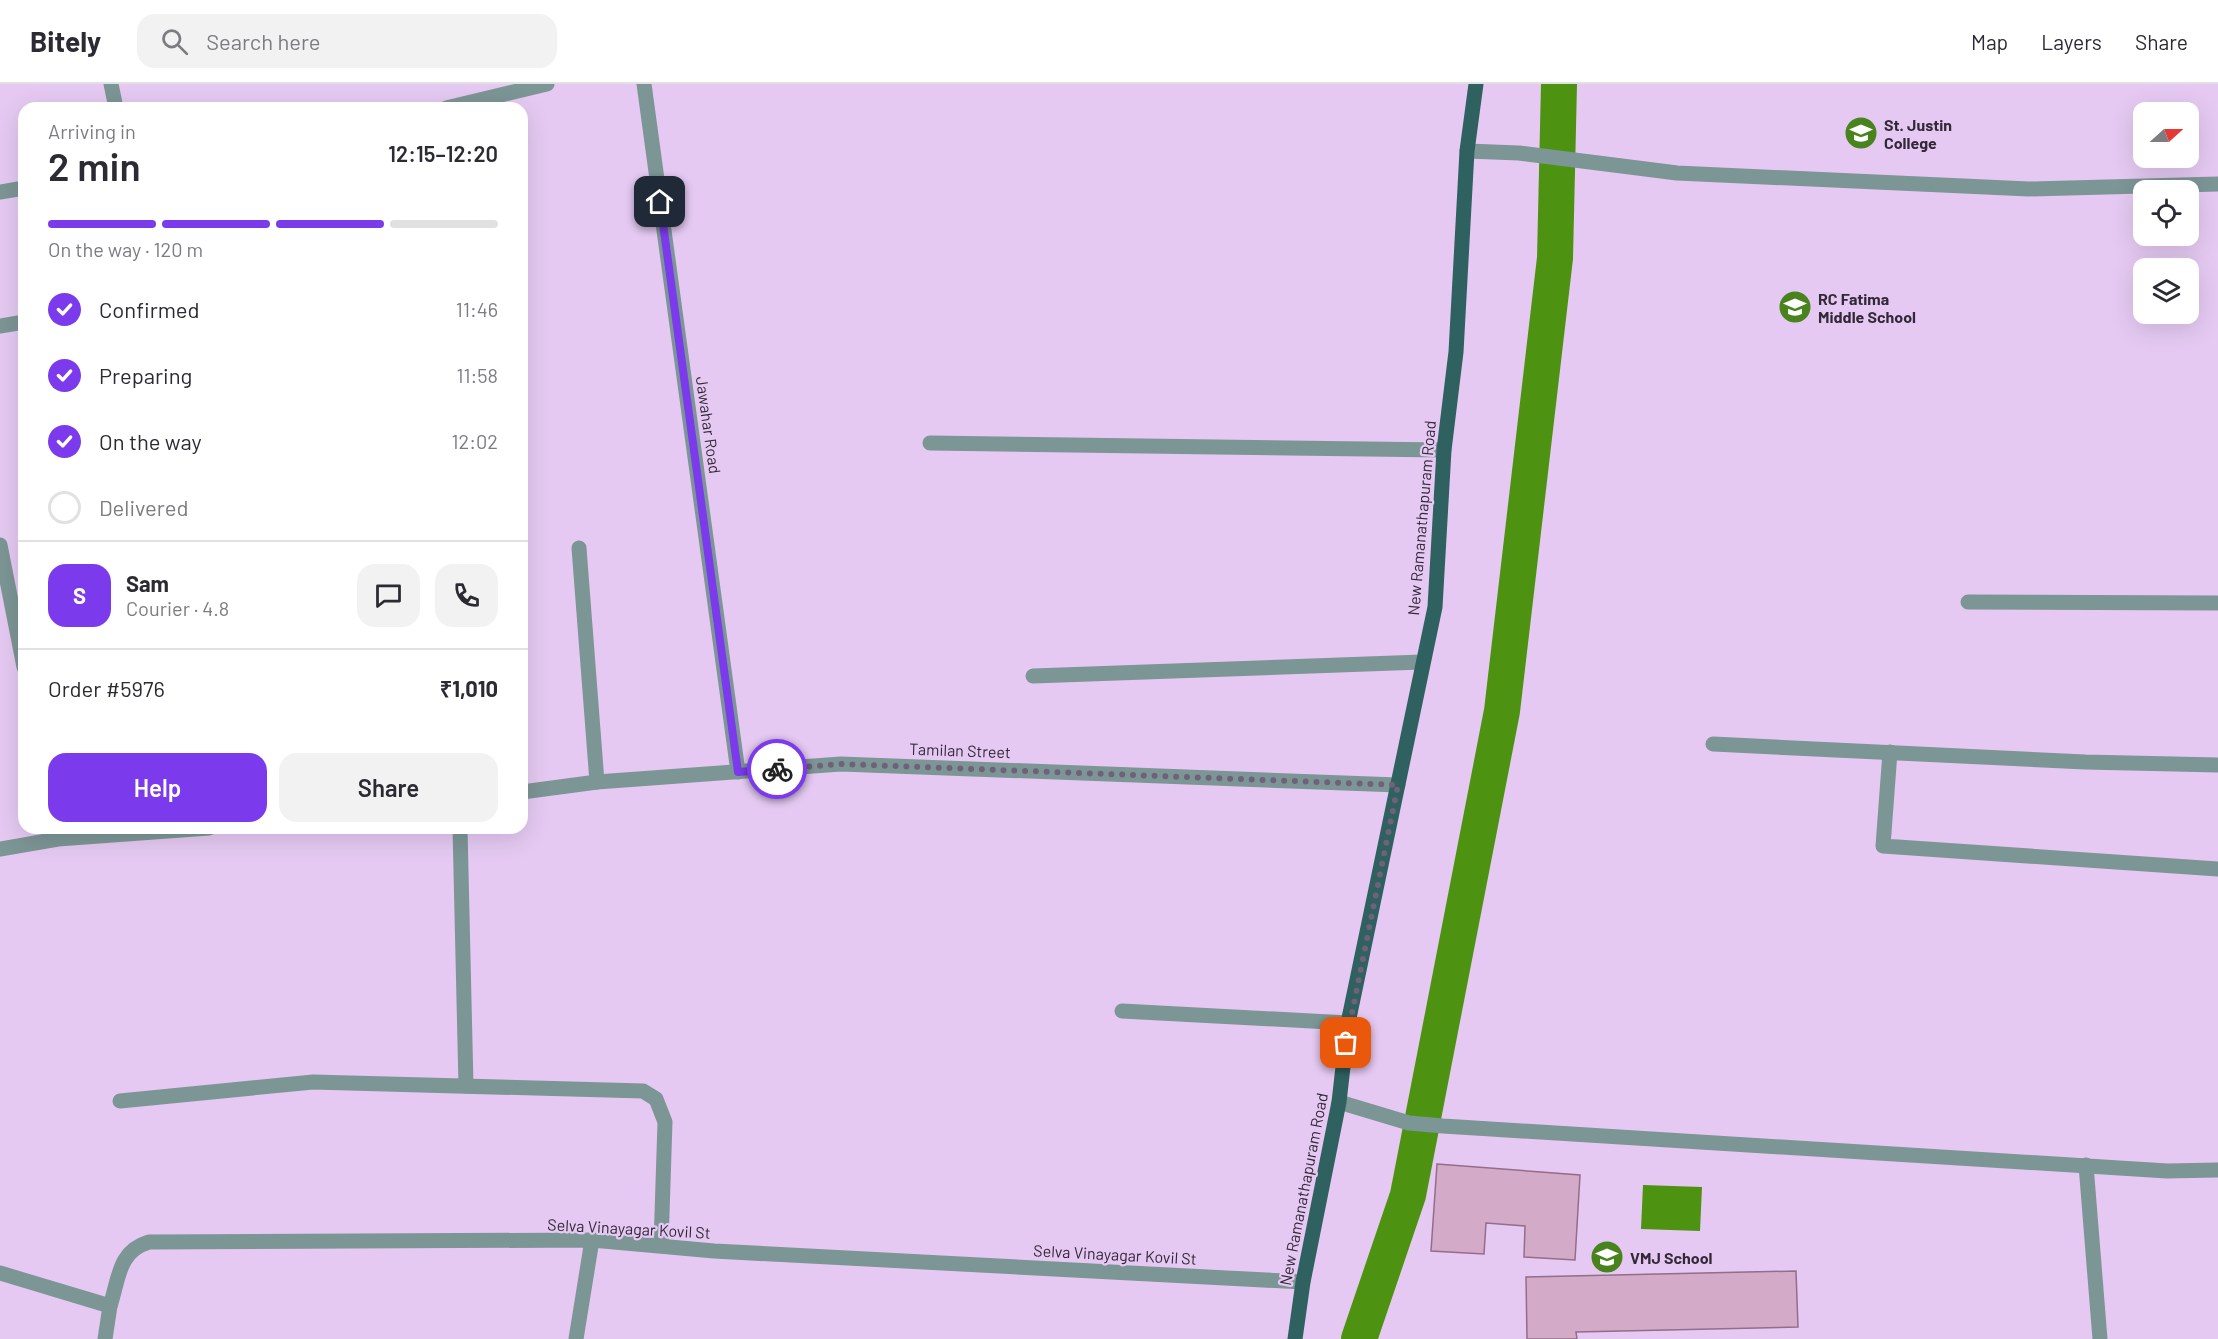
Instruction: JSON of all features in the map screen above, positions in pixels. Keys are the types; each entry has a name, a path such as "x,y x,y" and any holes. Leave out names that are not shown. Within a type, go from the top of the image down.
{"main road":[{"name":"New Ramanathapuram Road","path":"1295,1339 1303,1282 1339,1101 1348,1023 1435,607 1444,450 1456,352 1467,151 1476,84"}],"street":[{"path":"111,84 115,102"},
{"path":"471,102 547,84"},
{"name":"Jawahar Road","path":"644,84 738,772"},
{"path":"1467,151 1520,153 1677,173 2029,189 2218,184"},
{"path":"0,192 18,189"},
{"path":"0,326 18,323"},
{"path":"930,443 1444,450"},
{"path":"0,545 18,636"},
{"path":"579,548 597,782"},
{"path":"1968,602 2218,603"},
{"path":"1033,676 1422,662"},
{"path":"1713,744 2218,765"},
{"path":"1890,752 1883,846 2218,868"},
{"name":"Tamilan Street","path":"528,791 597,782 841,764 1398,785"},
{"path":"0,849 53,834"},
{"path":"460,834 466,1086"},
{"path":"1122,1011 1348,1023"},
{"path":"120,1101 313,1082 643,1092 656,1099 665,1122 661,1245"},
{"path":"1339,1101 1409,1123 1443,1126 2167,1171 2218,1170"},
{"path":"2086,1165 2100,1339"},
{"path":"576,1339 592,1240"},
{"name":"Selva Vinayagar Kovil St","path":"105,1339 110,1306 125,1258 134,1247 149,1242 592,1240 714,1251 1303,1282"},
{"path":"0,1273 110,1306"}],"shaded area":[{"path":"1643,1185 1702,1187 1700,1231 1641,1229"}],"building":[{"path":"1437,1164 1580,1175 1575,1260 1524,1257 1525,1226 1486,1223 1484,1254 1431,1251"},
{"path":"1796,1271 1798,1327 1576,1332 1577,1339 1527,1339 1526,1277"}],"waterway":[{"path":"1359,1339 1408,1195 1502,711 1555,258 1559,84"}],"way so far":[{"path":"777,769 841,764 1398,785 1348,1023 1346,1043"}],"place":[{"name":"St. Justin College","path":"1861,133"},
{"name":"RC Fatima Middle School","path":"1795,307"},
{"name":"VMJ School","path":"1607,1257"}],"route":[{"path":"660,202 738,772 777,769"}]}
